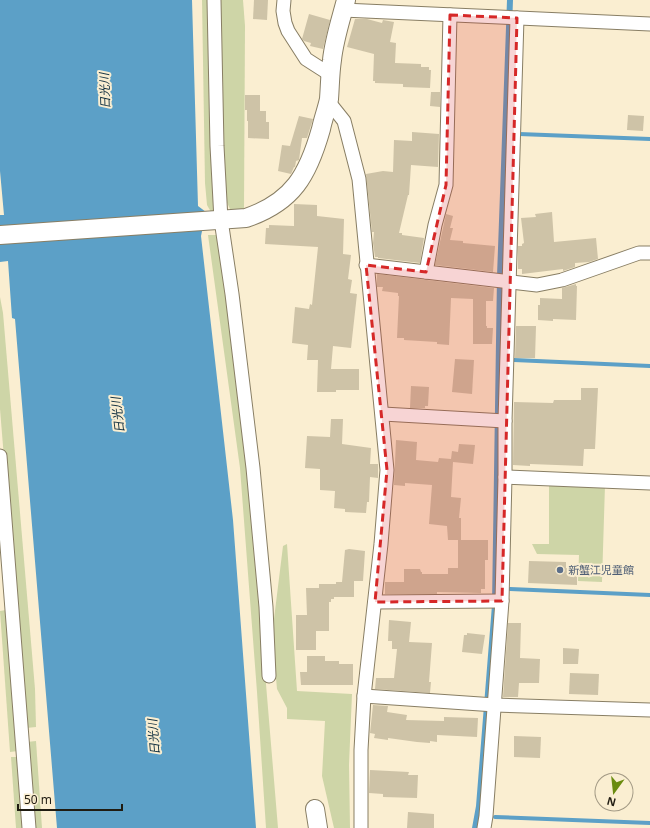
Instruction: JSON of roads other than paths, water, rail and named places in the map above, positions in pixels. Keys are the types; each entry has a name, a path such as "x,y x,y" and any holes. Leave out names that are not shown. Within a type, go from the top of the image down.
{"street":[{"path":"214,0 218,220 232,294 253,468 266,607 269,676"},
{"path":"284,0 283,11 288,31 306,59 330,75"},
{"path":"0,235 246,218 276,204 290,192 302,177 314,152 328,101 332,58 345,5 450,15 650,24"},
{"path":"426,272 435,225 446,185 450,15"},
{"path":"484,828 486,816 490,704 505,477 500,421 512,18"},
{"path":"328,101 344,121 359,179 366,266 383,414 387,470 375,602 364,696 361,750 361,828"},
{"path":"366,266 537,285 562,280 639,253 650,253"},
{"path":"383,414 500,421"},
{"path":"0,456 29,828"},
{"path":"505,477 650,483"},
{"path":"375,602 497,602"},
{"path":"364,696 490,704 650,710"},
{"path":"315,809 318,828"}],"water":[{"name":"日光川","path":"0,0 192,0 198,206 206,212 201,236 233,520 256,828 57,828 15,319 12,318 8,261 0,262 0,215 4,215 0,171"},
{"path":"507,0 513,0 503,276 498,596 479,828 472,828 476,806 492,605 497,276"}],"waterway":[{"path":"519,134 650,139"},
{"path":"514,360 650,366"},
{"path":"510,589 650,595"},
{"path":"495,817 650,823"}],"place":[{"name":"新蟹江児童館","path":"560,570"}]}
